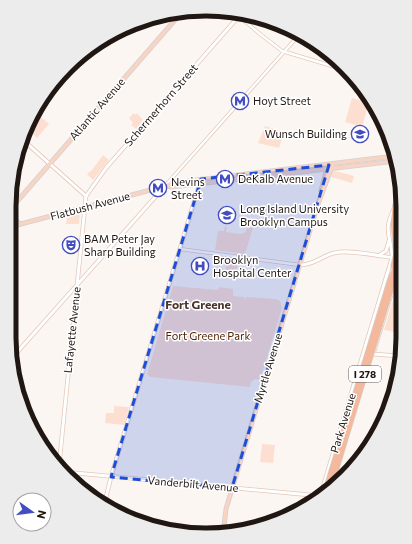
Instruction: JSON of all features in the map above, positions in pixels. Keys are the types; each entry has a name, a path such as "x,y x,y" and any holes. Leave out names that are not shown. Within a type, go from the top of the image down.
{"highway":[{"path":"387,290 396,257 393,223 396,203"},
{"name":"I 278","path":"327,484 387,290 396,267"},
{"name":"I 278","path":"332,480 396,273"}],"main road":[{"name":"Atlantic Avenue","path":"16,203 176,19"},
{"name":"Schermerhorn Street","path":"86,196 111,163 236,19"},
{"path":"27,143 86,196"},
{"name":"Flatbush Avenue","path":"16,225 166,186 172,187 200,182 330,166 391,160"},
{"name":"Myrtle Avenue","path":"225,527 226,509 232,488 300,266 318,201 330,166"},
{"path":"105,499 200,182"},
{"path":"16,353 166,186"},
{"name":"Lafayette Avenue","path":"60,459 86,196"},
{"path":"392,258 387,231 395,206"},
{"path":"16,221 20,224"},
{"path":"378,256 387,250 389,239"},
{"path":"300,266 312,264 335,252 347,252 396,259"},
{"name":"Park Avenue","path":"324,487 392,258"},
{"path":"387,277 396,280"},
{"name":"Park Avenue","path":"336,476 396,280"},
{"path":"380,300 390,303"},
{"path":"364,353 395,356"},
{"name":"Vanderbilt Avenue","path":"73,473 312,496"}],"street":[{"path":"244,20 284,52 335,67"},
{"path":"166,186 296,39"},
{"path":"180,249 300,266"}],"highlighted area":[{"path":"329,165 232,488 111,477 201,179"}],"green space":[{"path":"352,98 365,102 368,106 362,127 345,122"},
{"path":"134,113 136,115 137,113 143,120 136,129 131,125 133,123 129,118"},
{"path":"39,116 49,124 37,138 31,132"},
{"path":"265,126 284,132 279,148 258,143"},
{"path":"103,155 109,160 93,180 87,174 92,170"},
{"path":"335,171 354,176 352,183 331,177 332,172"},
{"path":"80,214 79,224 66,224 67,217"},
{"path":"225,226 227,227 226,232 241,234 246,232 247,227 253,228 245,254 215,250 218,231 224,231"},
{"path":"227,259 238,261 236,275 225,274"},
{"name":"Fort Greene Park","path":"173,286 218,290 219,287 233,289 233,296 244,297 245,299 247,297 276,299 280,301 282,308 260,380 255,379 251,382 250,387 150,377 147,374"},
{"path":"396,290 396,332 384,330"},
{"path":"114,406 129,407 124,425 105,423 106,413 114,413"},
{"path":"262,444 275,445 273,463 260,462"}],"place":[{"name":"Hoyt Street","path":"240,101"},
{"name":"Wunsch Building","path":"360,134"},
{"name":"DeKalb Avenue","path":"225,179"},
{"name":"Nevins Street","path":"158,188"},
{"name":"Long Island University Brooklyn Campus","path":"227,215"},
{"name":"BAM Peter Jay Sharp Building","path":"71,245"},
{"name":"Brooklyn Hospital Center","path":"200,266"}],"district":[{"name":"Fort Greene","path":"198,305"}]}
